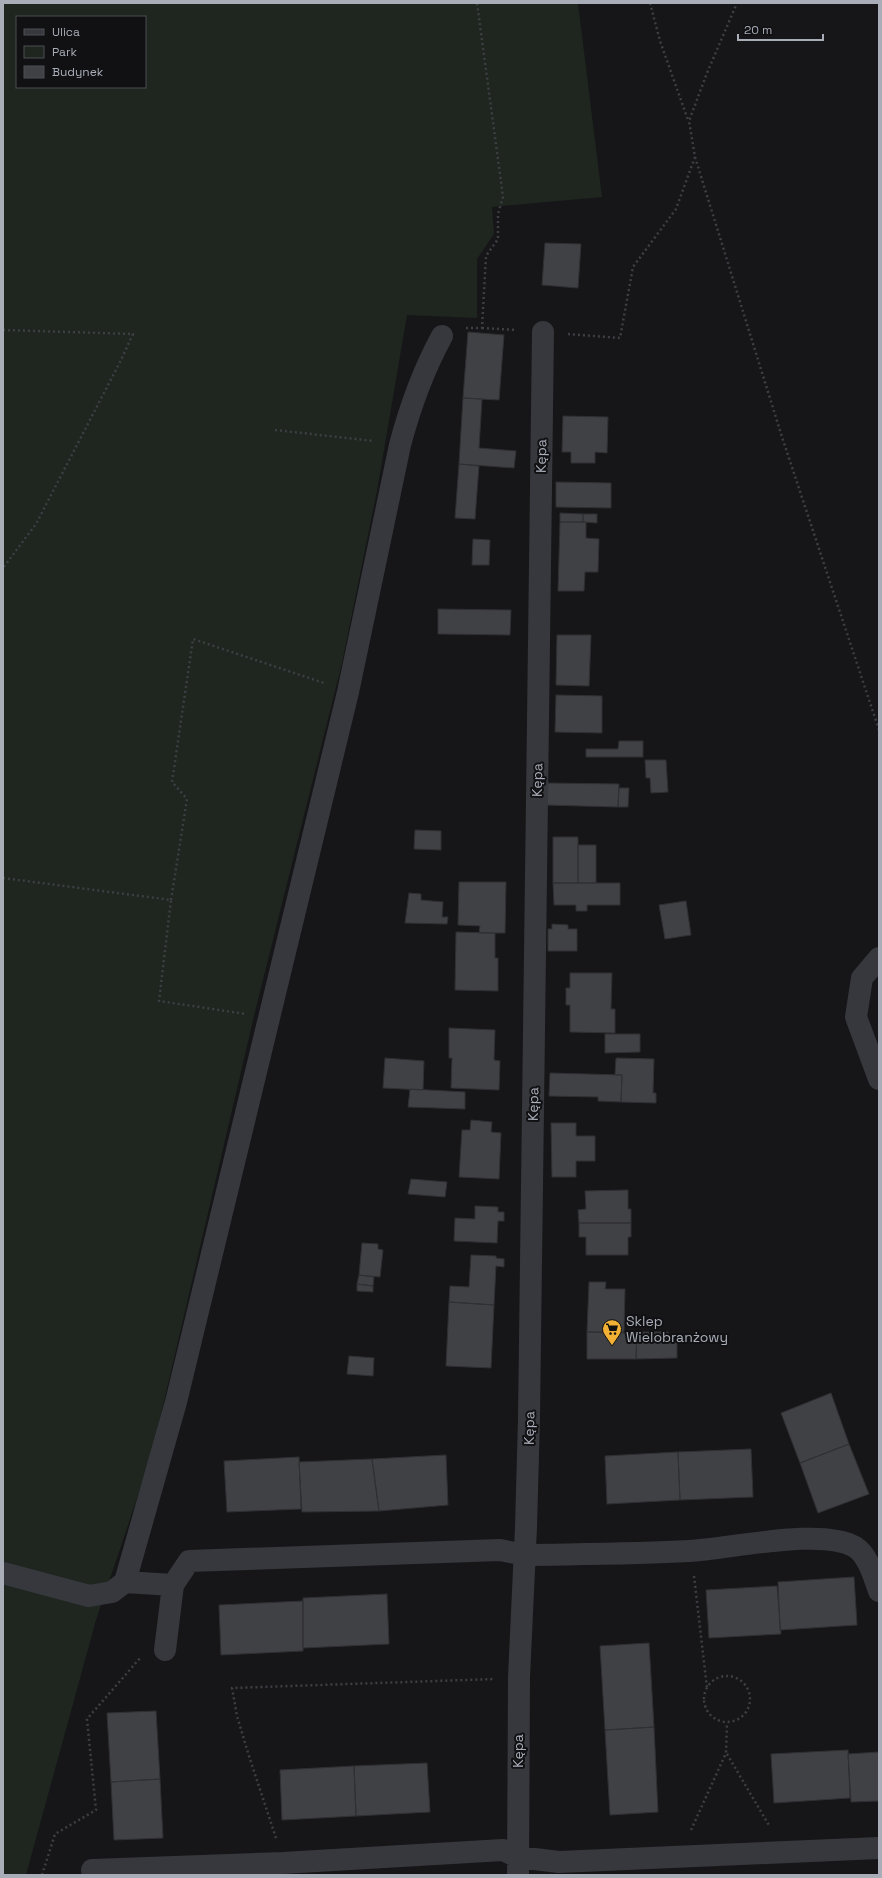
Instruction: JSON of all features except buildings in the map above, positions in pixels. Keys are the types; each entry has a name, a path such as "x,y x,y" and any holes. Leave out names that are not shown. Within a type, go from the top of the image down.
{"street":[{"name":"Kępa","path":"518,1866 519,1677 525,1555 529,1418 543,332"},
{"path":"3,1573 89,1596 112,1592 125,1582 176,1402 269,1019 348,692 400,445 407,418 426,366 442,336"},
{"path":"879,958 862,978 856,1017 879,1078"},
{"path":"165,1650 173,1585 190,1561 500,1550 525,1555 691,1551 799,1539 842,1541 856,1547 868,1562 879,1591"},
{"path":"125,1582 173,1585"},
{"path":"92,1870 284,1863 503,1850 518,1866 559,1862 679,1856 879,1848"}],"path":[{"path":"477,3 503,197 498,214 498,239 486,256 482,328"},
{"path":"650,3 660,41 689,121 695,157 784,445 879,730"},
{"path":"689,121 707,72 737,3"},
{"path":"442,336 462,328 482,328 620,338 633,267 676,209 695,157"},
{"path":"3,330 133,334 36,524 3,568"},
{"path":"275,430 400,445"},
{"path":"269,1019 159,1000 171,900 187,799 172,782 193,639 348,692"},
{"path":"3,878 171,900"},
{"path":"691,1551 707,1689"},
{"path":"42,1875 55,1834 96,1810 87,1719 141,1657 165,1650"},
{"path":"726,1676 740,1680 749,1691 749,1706 746,1712 741,1718 727,1722 720,1721 708,1712 704,1696 707,1689 718,1678 726,1676"},
{"path":"284,1863 258,1781 248,1756 237,1716 232,1688 519,1677"},
{"path":"679,1856 726,1753 727,1722"},
{"path":"726,1753 785,1852"}],"green space":[{"path":"3,3 578,3 602,197 492,207 494,234 477,259 477,318 407,315 377,491 342,663 254,1016 151,1457 96,1620 26,1875 3,1875"}],"place":[{"name":"Sklep Wielobranżowy","path":"612,1346"}]}
